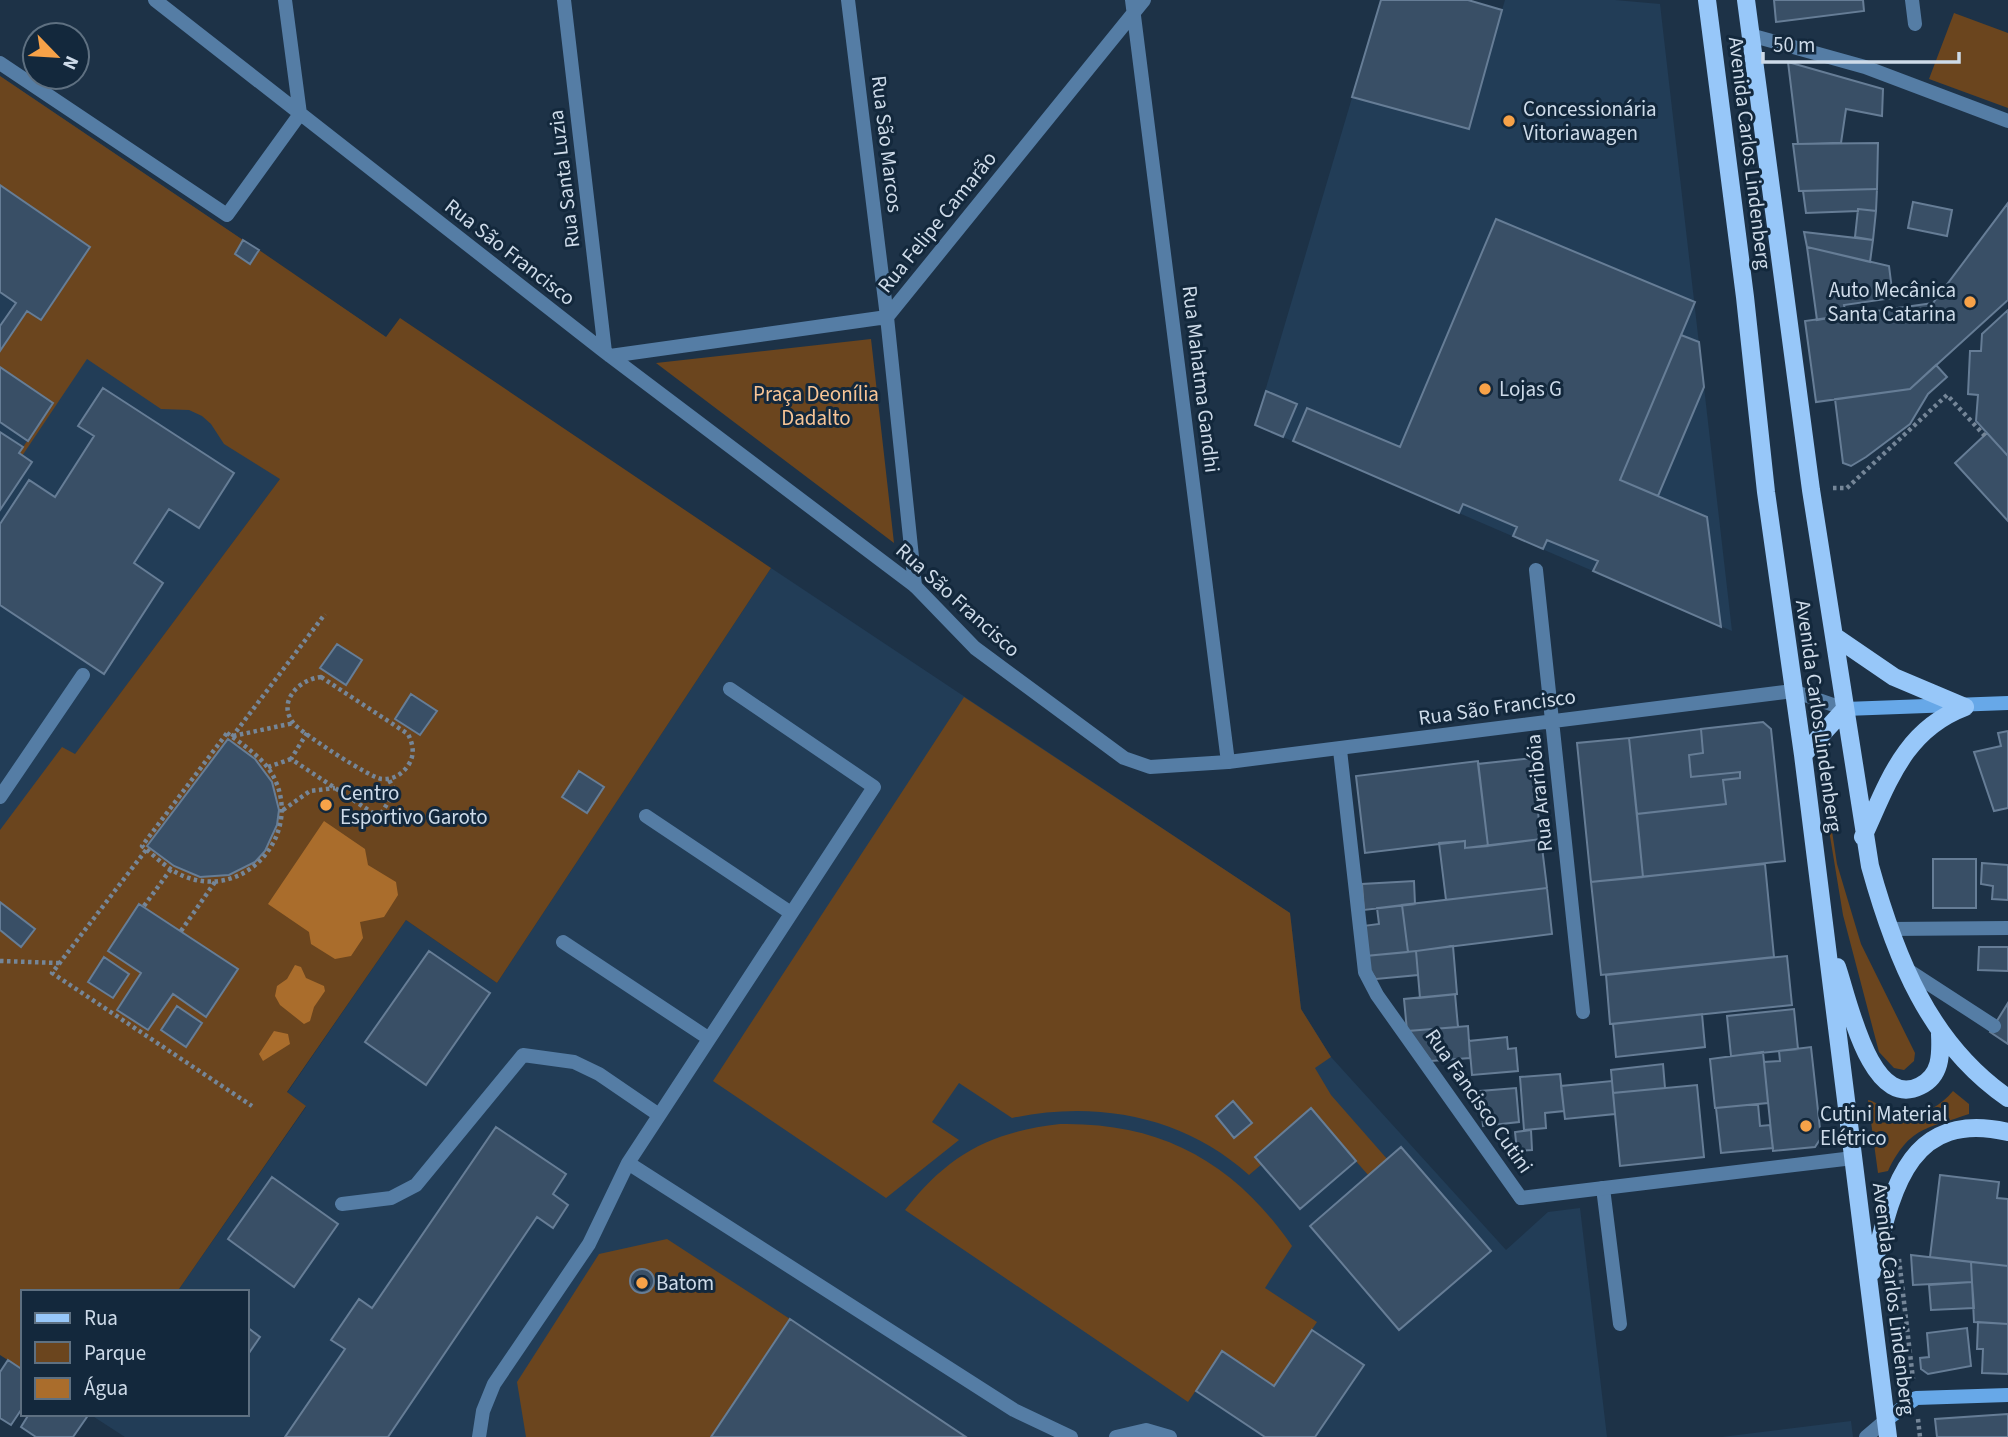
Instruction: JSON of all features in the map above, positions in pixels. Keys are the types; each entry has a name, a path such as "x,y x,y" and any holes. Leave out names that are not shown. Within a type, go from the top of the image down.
{"main road":[{"name":"Avenida Carlos Lindenberg","path":"1707,0 1887,1428"},
{"name":"Avenida Carlos Lindenberg","path":"1746,0 1811,489 1863,837 1889,929 1917,995 1940,1034 1970,1069 2008,1098"},
{"path":"1834,636 1894,677 1965,707"},
{"path":"1863,837 1894,769 1911,742 1936,720 1965,707"},
{"path":"1803,755 1845,709"},
{"path":"1824,930 1867,1055 1883,1081 1904,1090 1913,1089 1930,1079 1940,1062 1940,1034"},
{"path":"1870,1282 1896,1183 1914,1156 1927,1144 1958,1130 1982,1128 2008,1132"}],"street":[{"name":"Rua São Francisco","path":"155,0 607,354 915,586 975,648 1124,758 1150,767 1228,762 1793,691 1845,709"},
{"path":"0,63 227,215 300,114 285,0"},
{"name":"Rua Santa Luzia","path":"565,0 607,354"},
{"name":"Rua São Marcos","path":"848,0 887,317 915,586"},
{"name":"Rua Felipe Camarão","path":"607,354 887,317 1133,6 1144,0"},
{"path":"1912,0 1914,24"},
{"name":"Rua Mahatma Gandhi","path":"1133,6 1228,762"},
{"path":"1750,35 1865,67 2008,121"},
{"name":"Rua Araribóia","path":"1536,570 1583,1012"},
{"path":"0,797 83,675"},
{"path":"479,1437 483,1411 494,1384 589,1244 628,1163 874,788 730,689"},
{"path":"1845,709 2008,704"},
{"name":"Rua Fancisco Cutini","path":"1340,750 1365,972 1377,995 1521,1198 1853,1158"},
{"path":"646,816 791,913"},
{"path":"1889,929 2008,928"},
{"path":"564,942 708,1038"},
{"path":"1906,969 1994,1026"},
{"path":"342,1203 391,1199 416,1185 523,1055 574,1062 599,1074 659,1115"},
{"path":"628,1163 1014,1410 1071,1437"},
{"path":"1603,1188 1620,1324"},
{"path":"1866,1437 1887,1428 1916,1398 2008,1395"},
{"path":"1116,1437 1146,1430 1170,1437"}],"path":[{"path":"1811,489 1847,488 1947,395 1985,436"},
{"path":"232,737 324,614"},
{"path":"321,677 330,680 408,734 412,742 411,760 400,774 388,778 367,774 307,733 294,723 288,709 292,691 305,680 321,677"},
{"path":"232,737 294,723"},
{"path":"227,733 232,737 268,767 281,795 283,810 276,840 268,854 245,873 215,882 192,879 172,869 142,846 227,733"},
{"path":"268,767 291,759 307,733"},
{"path":"291,759 379,817 395,791 388,778"},
{"path":"283,810 310,791 336,788"},
{"path":"146,850 52,973 252,1106"},
{"path":"144,906 172,869"},
{"path":"181,931 215,882"},
{"path":"0,961 60,963"},
{"name":"Avenida Carlos Lindenberg","path":"1898,1248 1920,1437"}],"shaded area":[{"name":"Lojas G","path":"1381,0 1468,0 1502,10 1505,0 1615,0 1660,4 1732,631 1255,425"},
{"path":"0,76 386,337 0,855"},
{"path":"771,568 1290,913 1301,1009 1331,1057 1506,1250 1548,1212 1580,1208 1607,1437 125,1437 93,1416 248,1416 248,1290 178,1290 306,1107 287,1093 406,920 497,983"},
{"path":"1851,1421 1853,1437 1722,1437"}],"green space":[{"path":"1954,13 2008,33 2008,108 1929,79"},
{"name":"Centro Esportivo Garoto","path":"0,76 243,240 235,254 250,263 259,250 386,337 400,318 771,568 497,983 406,920 287,1092 306,1106 178,1290 21,1290 21,1369 0,1355 0,830 62,747 75,754 280,479 224,444 211,424 202,416 189,410 161,409 87,359 22,456 19,453 53,403 0,367 0,351 27,311 41,319 90,247 0,185"},
{"name":"Praça Deonília Dadalto","path":"871,339 894,543 656,363"},
{"path":"964,697 1290,913 1301,1009 1331,1057 1315,1068 1331,1095 1388,1160 1369,1176 1310,1109 1255,1156 1262,1164 1249,1175 1224,1155 1168,1126 1107,1113 1075,1111 1012,1118 959,1083 932,1122 959,1140 886,1198 713,1081","holes":["1233,1101 1252,1122 1234,1138 1216,1116"]},
{"path":"1828,805 1837,864 1861,944 1915,1053 1914,1061 1904,1070 1894,1068 1879,1052 1843,915 1825,806"},
{"path":"1953,1091 1969,1104 1969,1114 1921,1131 1904,1145 1888,1171 1878,1173 1868,1100 1897,1113 1915,1114 1932,1109"},
{"path":"1060,1124 1097,1125 1131,1131 1163,1140 1193,1153 1220,1170 1270,1217 1292,1246 1265,1288 1317,1322 1274,1386 1222,1352 1188,1402 905,1210 938,1174 972,1149 1012,1133"},
{"path":"667,1239 790,1319 711,1437 526,1437 517,1382 599,1254"}],"water":[{"path":"324,821 365,849 368,865 396,882 398,895 384,917 360,922 363,938 351,956 335,959 311,944 309,932 268,904"},
{"path":"295,965 301,967 306,978 324,986 325,991 314,1007 310,1021 304,1024 280,1005 275,996 277,986 287,979"},
{"path":"274,1031 288,1034 290,1044 263,1061 259,1054"}],"building":[{"path":"1381,0 1468,0 1502,10 1469,129 1352,97"},
{"path":"1774,0 1863,0 1864,11 1776,22"},
{"path":"1788,62 1883,89 1882,116 1846,109 1841,143 1798,144"},
{"path":"1878,143 1877,189 1799,191 1793,144"},
{"path":"0,185 90,247 41,320 27,311 0,351 0,326 16,303 0,292"},
{"path":"1877,189 1876,211 1858,209 1806,213 1803,191"},
{"path":"1913,202 1952,210 1947,236 1908,228"},
{"name":"Auto Mecânica Santa Catarina","path":"2008,203 2008,300 1910,389 1816,402 1805,321 1933,303"},
{"path":"1858,209 1876,211 1873,240 1855,237"},
{"path":"1496,219 1695,302 1620,480 1707,517 1721,627 1593,571 1598,561 1547,540 1543,549 1513,536 1517,527 1463,504 1459,513 1293,441 1307,408 1400,447"},
{"path":"1804,232 1873,240 1870,262 1807,247"},
{"path":"243,240 259,250 250,264 235,254"},
{"path":"1807,247 1889,266 1893,298 1844,305 1846,315 1817,320"},
{"path":"2008,310 2008,456 1976,421 1978,395 1968,394 1970,351 1981,351 1982,334"},
{"path":"1681,335 1699,342 1704,387 1658,496 1620,480"},
{"path":"1936,365 1947,377 1928,394 1910,424 1851,466 1843,463 1835,399 1910,389"},
{"path":"0,367 53,403 28,441 0,422"},
{"path":"103,388 234,473 199,528 169,509 134,563 163,583 104,674 0,605 0,524 29,480 55,497 94,436 78,426"},
{"path":"1266,391 1297,404 1283,437 1255,425"},
{"path":"0,432 23,447 19,453 32,462 0,510"},
{"path":"1987,433 2008,456 2008,521 1955,463"},
{"path":"337,644 362,660 346,685 320,668"},
{"path":"411,694 437,711 420,735 395,719"},
{"path":"1763,722 1771,729 1785,861 1643,877 1637,814 1726,804 1723,780 1740,778 1740,772 1691,777 1689,755 1703,753 1701,729"},
{"path":"1701,729 1703,753 1689,755 1691,777 1740,772 1740,778 1723,780 1726,804 1637,814 1629,738"},
{"path":"2008,731 2008,808 1994,811 1974,752 2001,746 1998,733"},
{"path":"1629,738 1643,877 1591,882 1577,743"},
{"path":"228,739 255,759 272,782 279,810 277,825 265,851 255,862 229,875 200,877 174,866 147,846"},
{"path":"1532,758 1541,839 1488,846 1478,764"},
{"path":"1478,761 1488,846 1465,848 1465,841 1365,853 1356,776"},
{"path":"579,771 604,787 587,813 562,797"},
{"path":"1541,839 1547,888 1446,900 1439,843 1465,841 1465,848"},
{"path":"1933,859 1976,859 1976,908 1933,908"},
{"path":"1982,863 2008,865 2008,900 1992,899 1993,886 1981,884"},
{"path":"1765,864 1774,957 1601,975 1591,882"},
{"path":"1414,881 1415,904 1364,910 1362,884"},
{"path":"1547,888 1552,934 1408,952 1402,905"},
{"path":"0,902 35,929 21,947 0,930"},
{"path":"139,904 238,969 206,1017 173,994 148,1030 117,1010 141,973 108,951"},
{"path":"1402,905 1408,952 1366,956 1363,926 1379,924 1377,908"},
{"path":"1453,946 1457,994 1420,998 1416,951"},
{"path":"1979,947 2008,947 2008,971 1978,970"},
{"path":"429,951 490,993 426,1085 365,1042"},
{"path":"1416,951 1418,975 1376,979 1369,969 1366,956"},
{"path":"1787,956 1792,1005 1610,1024 1606,975"},
{"path":"104,957 129,974 113,998 88,982"},
{"path":"1455,994 1458,1027 1407,1031 1404,999"},
{"path":"2008,1003 2008,1044 1990,1032"},
{"path":"177,1006 202,1023 186,1047 161,1030"},
{"path":"1794,1009 1798,1049 1731,1056 1727,1016"},
{"path":"1702,1014 1705,1047 1616,1057 1613,1024"},
{"path":"1468,1026 1470,1058 1431,1061 1408,1031"},
{"path":"1507,1037 1508,1049 1516,1048 1518,1071 1472,1075 1469,1041"},
{"path":"1811,1047 1821,1138 1815,1147 1773,1151 1764,1062 1780,1061 1779,1051"},
{"path":"1763,1052 1768,1103 1715,1108 1710,1059"},
{"path":"1663,1064 1665,1088 1613,1093 1611,1070"},
{"path":"1560,1074 1564,1111 1545,1113 1546,1128 1524,1130 1520,1077"},
{"path":"1612,1081 1615,1114 1565,1119 1561,1086"},
{"path":"1697,1085 1704,1157 1620,1166 1613,1093"},
{"path":"1516,1088 1519,1122 1483,1126 1480,1091"},
{"path":"1233,1101 1252,1123 1234,1138 1216,1116"},
{"path":"1758,1104 1760,1126 1770,1125 1773,1148 1721,1153 1716,1108"},
{"path":"1311,1108 1356,1161 1300,1209 1255,1157"},
{"path":"496,1127 566,1174 553,1194 568,1205 553,1228 537,1217 388,1437 285,1437 345,1349 331,1340 359,1299 372,1308"},
{"path":"1531,1130 1532,1150 1517,1151 1515,1132"},
{"path":"1401,1147 1491,1251 1399,1330 1310,1226"},
{"path":"1940,1175 1999,1182 1997,1198 2008,1199 2008,1266 1930,1257"},
{"path":"272,1177 338,1224 294,1287 228,1239"},
{"path":"1911,1255 1971,1262 1972,1282 1913,1285"},
{"path":"1971,1262 2008,1266 2008,1324 1974,1322"},
{"name":"Batom","path":"642,1269 651,1272 654,1281 651,1290 642,1293 633,1290 630,1281 633,1272"},
{"path":"1972,1282 1974,1308 1931,1310 1929,1285"},
{"path":"790,1319 966,1437 711,1437"},
{"path":"1978,1322 2008,1324 2008,1374 1982,1373 1983,1349 1977,1349"},
{"path":"248,1328 260,1337 248,1355"},
{"path":"1967,1328 1971,1366 1928,1374 1921,1369 1920,1358 1929,1357 1927,1333"},
{"path":"1312,1330 1364,1365 1315,1437 1265,1437 1196,1391 1222,1351 1274,1386"},
{"path":"8,1360 21,1369 21,1410 11,1425 0,1418 0,1372"},
{"path":"2008,1414 2008,1437 1937,1437 1935,1419"},
{"path":"28,1416 88,1416 73,1437 36,1437 21,1427"}],"place":[{"name":"Concessionária Vitoriawagen","path":"1509,121"},
{"name":"Auto Mecânica Santa Catarina","path":"1970,302"},
{"name":"Lojas G","path":"1485,389"},
{"name":"Centro Esportivo Garoto","path":"326,805"},
{"name":"Cutini Material Elétrico","path":"1806,1126"},
{"name":"Batom","path":"642,1283"}]}
